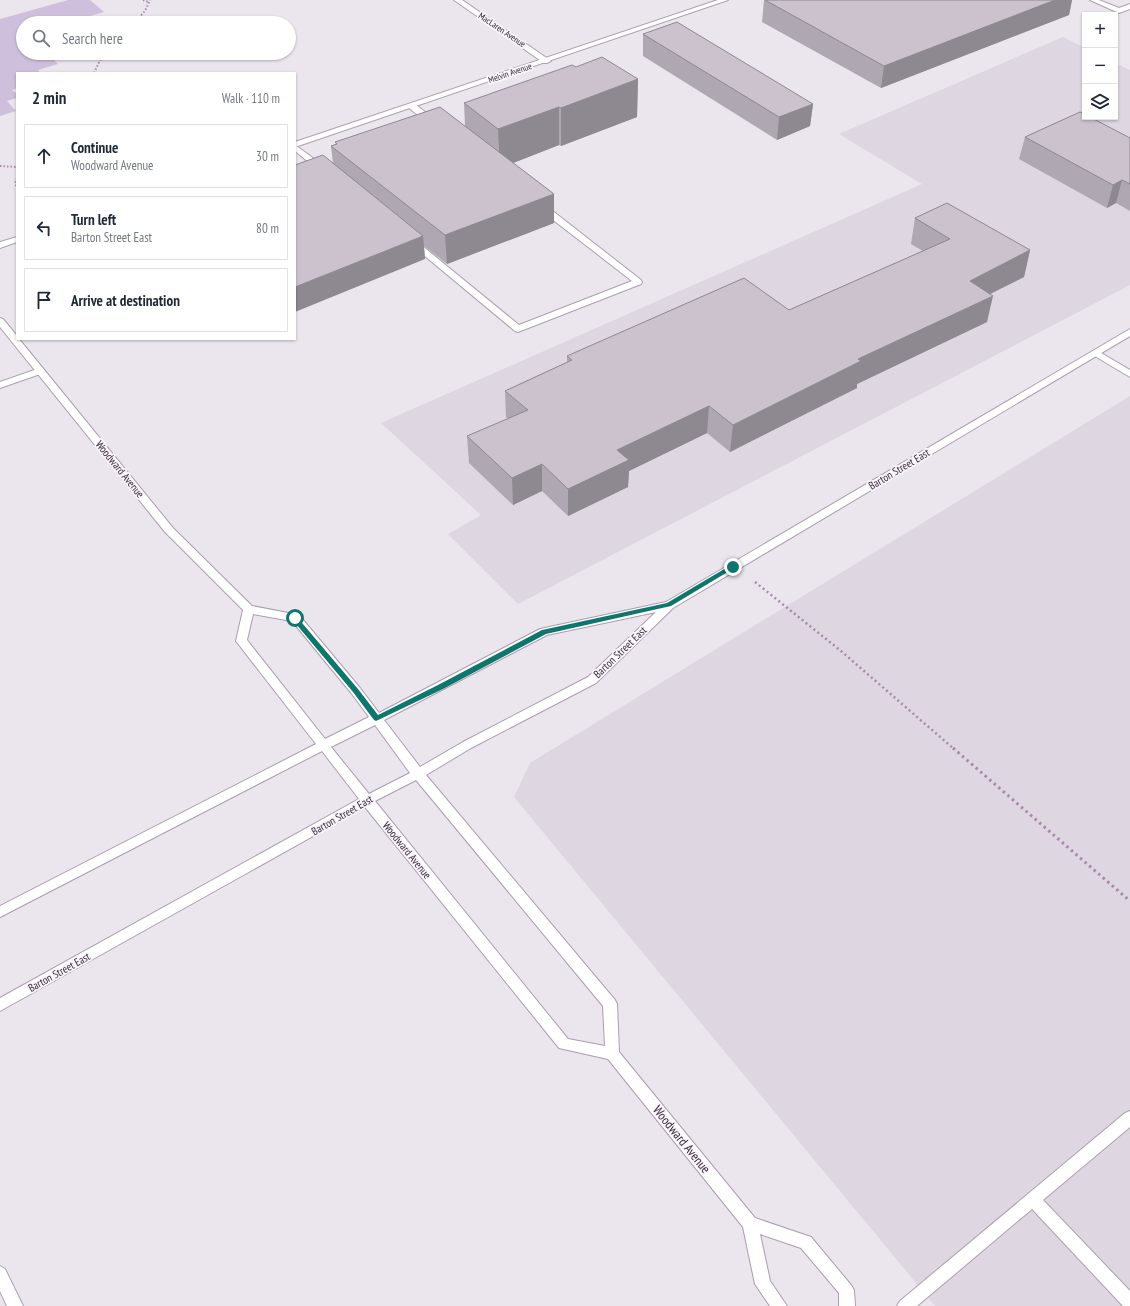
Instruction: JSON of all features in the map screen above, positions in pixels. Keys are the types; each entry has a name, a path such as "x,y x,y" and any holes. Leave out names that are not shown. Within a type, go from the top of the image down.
{"main road":[{"name":"MacLaren Avenue","path":"457,0 547,61"},
{"name":"Melvin Avenue","path":"296,146 725,0"},
{"path":"1093,0 1119,11 1130,6"},
{"path":"412,106 440,128"},
{"path":"296,147 330,175"},
{"path":"403,235 518,329 638,282 533,200"},
{"path":"0,245 16,239"},
{"name":"Woodward Avenue","path":"0,321 169,530 249,609 241,641 564,1044 612,1054 750,1224 763,1284 780,1306"},
{"name":"Barton Street East","path":"0,1005 367,800 418,774 467,744 592,680 669,605 1130,332"},
{"path":"1096,353 1130,374"},
{"path":"0,385 40,371"},
{"name":"Barton Street East","path":"0,912 324,745 429,693 544,632 669,605"},
{"path":"249,609 295,618 356,691 418,774 610,1004 612,1054"},
{"path":"905,1306 1130,1118"},
{"path":"1033,1200 1130,1302"},
{"path":"750,1224 806,1242 846,1290 847,1306"},
{"path":"0,1274 15,1306"}],"path":[{"path":"140,16 150,1 143,0"},
{"path":"94,72 100,60"},
{"path":"0,166 16,167"},
{"path":"733,567 775,597 841,651 1130,901"}],"shaded area":[{"path":"68,0 90,0 104,12 90,16 16,16 16,60 54,60 58,64 38,70 39,72 16,72 16,88 12,90 16,93 16,98 7,101 16,111 0,116 0,19"},
{"path":"1063,37 1082,46 1082,120 1118,120 1118,64 1130,70 1130,285 518,604 448,534 481,515 381,423 922,184 839,134"},
{"path":"1130,396 1130,1306 935,1306 514,797 530,763"}],"building":[{"path":"765,0 1055,0 884,66"},
{"path":"677,22 813,104 779,117 643,34"},
{"path":"602,57 638,79 561,108 559,107 498,129 464,103 572,65 576,67"},
{"path":"440,107 554,194 445,235 331,146 337,144 335,142"},
{"path":"1080,112 1082,113 1082,120 1096,120 1130,138 1130,184 1122,180 1113,185 1025,137"},
{"path":"323,155 423,236 296,287 296,165"},
{"path":"947,203 1030,250 970,281 993,296 858,359 861,361 733,425 709,406 617,450 629,460 568,489 542,464 512,478 467,436 528,410 505,391 572,360 567,356 744,278 789,310 950,239 915,218"}],"route":[{"path":"295,618 356,691 376,719 441,687 544,632 669,605 733,567"}]}
